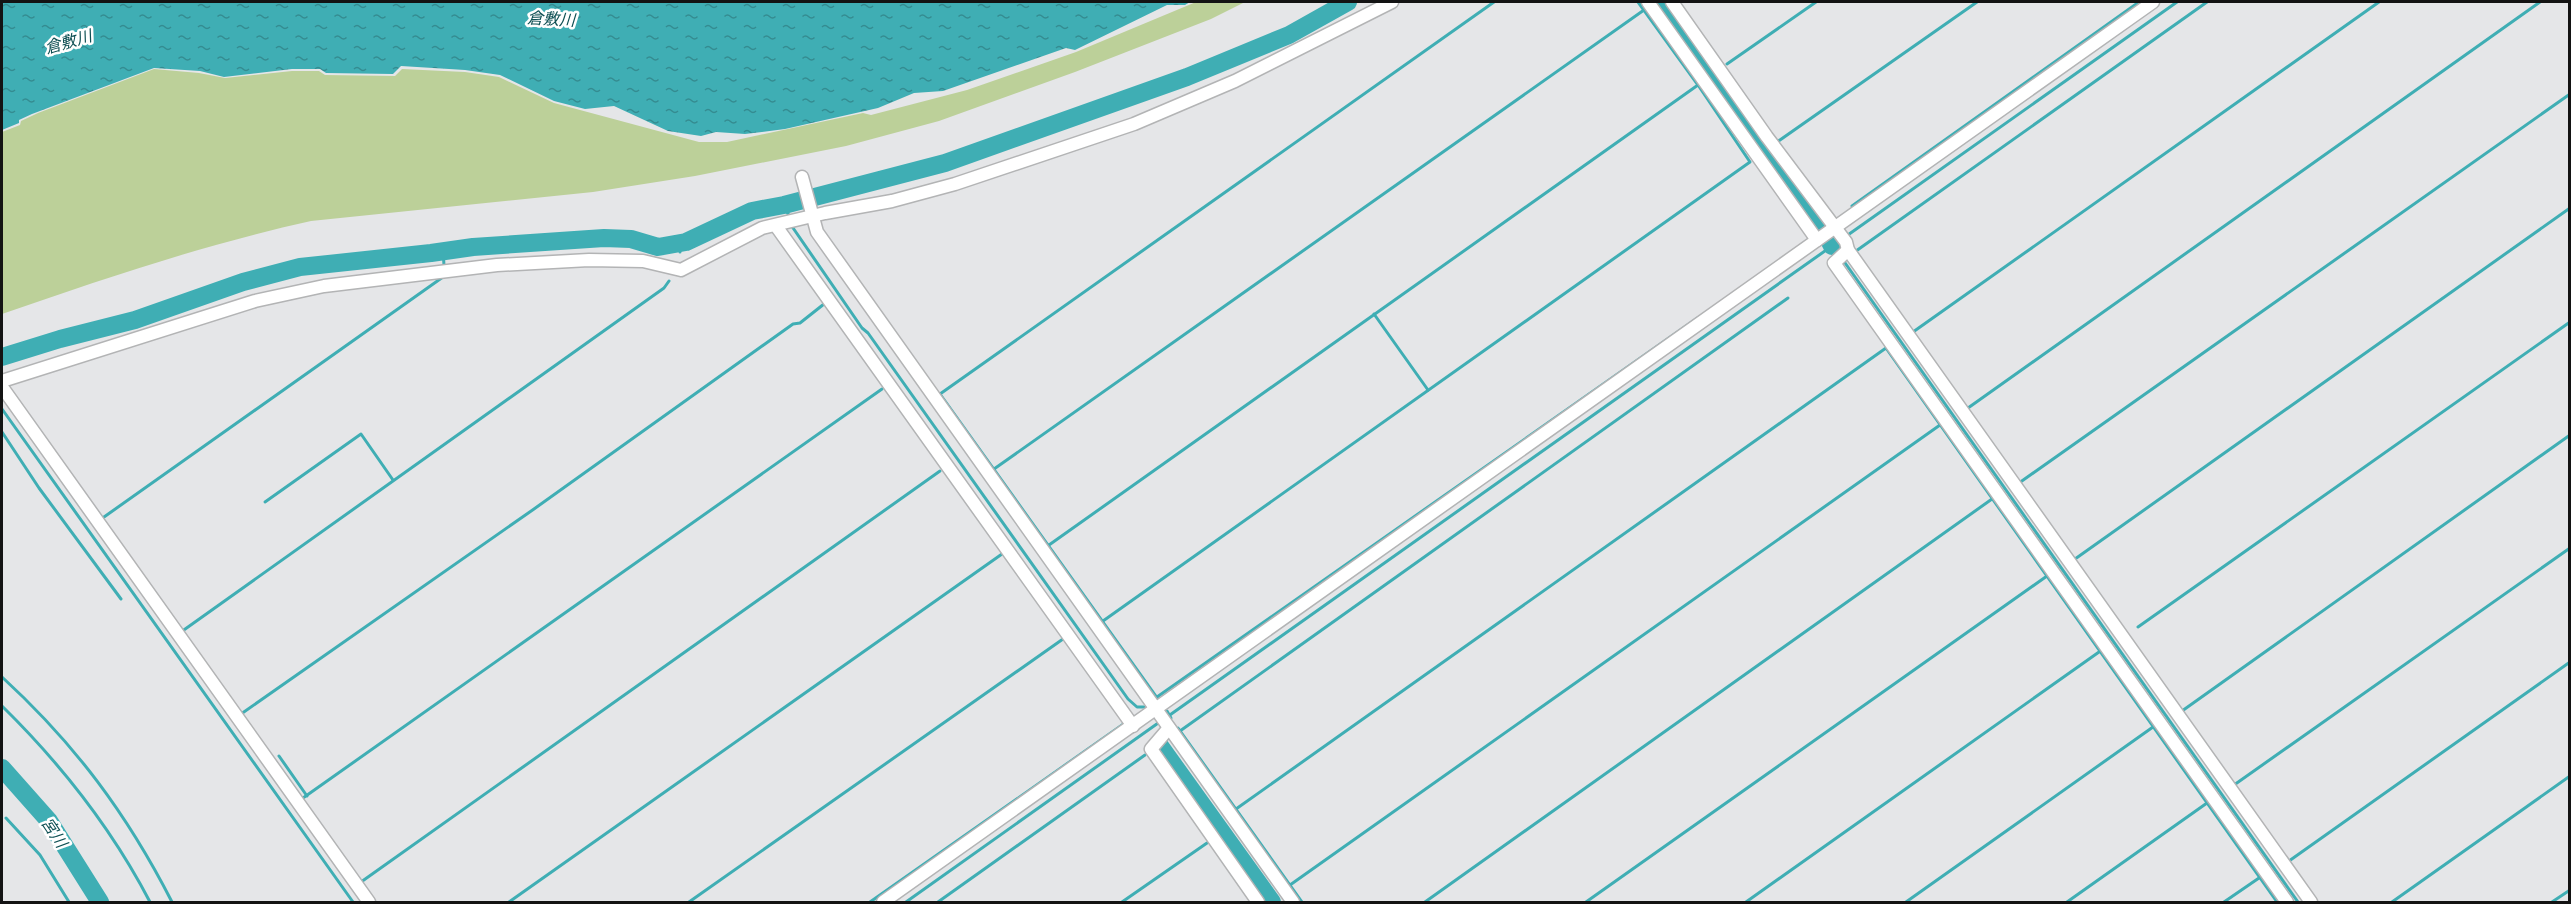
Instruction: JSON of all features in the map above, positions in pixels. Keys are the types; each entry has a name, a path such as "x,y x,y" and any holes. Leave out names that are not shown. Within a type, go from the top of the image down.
{"street":[{"path":"2,381 255,301 297,291 474,268 547,262 625,260 681,270 762,228 812,215 892,201 955,184 1134,124 1235,81 1392,2"},
{"path":"1648,2 1816,240"},
{"path":"1672,2 1842,238 2311,903"},
{"path":"884,903 1133,726 1163,719 1816,240 1842,238 2153,2"},
{"path":"804,182 817,232 1293,903"},
{"path":"785,223 1133,726"},
{"path":"1842,238 1833,263 2287,903"},
{"path":"2,387 369,903"},
{"path":"1163,719 1151,749 1258,903"}],"green space":[{"path":"1196,2 1245,2 1211,19 1075,72 939,121 846,146 695,176 593,192 311,221 194,251 2,314 2,132 20,125 21,121 38,113 154,69 225,78 292,71 319,71 325,75 395,76 402,69 465,72 499,77 554,103 699,142 727,142 863,113 871,115 967,90 1076,52"}],"water":[{"name":"倉敷川","path":"2,2 1190,2 1185,5 1167,5 1075,50 1066,48 943,91 914,93 878,108 785,129 745,134 716,132 701,136 668,131 614,106 585,109 554,101 500,75 465,70 401,66 393,74 326,73 320,69 292,69 224,77 200,71 154,68 32,114 19,120 19,123 2,130"}],"waterway":[{"path":"2,357 135,320 243,282 300,267 473,247 604,238 631,239 658,247 686,242 752,211 784,205 945,163 1187,77 1289,35 1348,2"},
{"path":"1158,699 940,394 1494,2"},
{"path":"1049,545 1698,85 1638,2"},
{"path":"1659,2 1822,230"},
{"path":"1727,64 1816,2"},
{"path":"1777,142 1977,2"},
{"path":"1852,206 2139,2"},
{"path":"1845,237 2177,2"},
{"path":"1856,251 2207,2"},
{"path":"1913,332 2379,2"},
{"path":"1968,408 2540,2"},
{"path":"994,469 1644,10"},
{"path":"1103,621 1750,162 1698,85"},
{"path":"2019,483 2570,94"},
{"path":"784,205 790,218"},
{"path":"2075,559 2570,208"},
{"path":"1819,227 1823,224"},
{"path":"791,225 862,328 868,333 1128,699 1137,707 1144,707"},
{"path":"1167,717 1839,241"},
{"path":"1830,242 1832,246"},
{"path":"680,244 680,252"},
{"path":"443,251 444,265"},
{"path":"1843,260 2298,902"},
{"path":"104,517 443,277"},
{"path":"181,632 664,288 669,281"},
{"path":"1180,731 1788,298"},
{"path":"241,714 824,304"},
{"path":"1374,314 1428,390"},
{"path":"1157,697 1699,317"},
{"path":"2138,627 2570,322"},
{"path":"1236,809 1886,348 2277,902"},
{"path":"303,798 882,389"},
{"path":"2,409 353,902"},
{"path":"1290,885 1940,425"},
{"path":"2,432 39,488 121,599"},
{"path":"265,502 361,434 393,480"},
{"path":"2182,711 2570,435"},
{"path":"361,882 940,471"},
{"path":"1425,902 1992,499"},
{"path":"2234,785 2570,548"},
{"path":"509,902 1002,554"},
{"path":"1586,902 2047,576"},
{"path":"689,902 1063,639"},
{"path":"1746,902 2099,652"},
{"path":"2289,861 2570,662"},
{"path":"2,677 53,728 98,782 137,839 172,902"},
{"path":"2,706 45,751 84,798 119,849 150,902"},
{"path":"1167,711 1171,718"},
{"path":"906,902 1161,721"},
{"path":"870,902 1125,723"},
{"path":"1906,902 2153,727"},
{"path":"1178,728 1302,902"},
{"path":"1160,746 1272,902"},
{"path":"938,902 1145,755"},
{"path":"279,756 307,796"},
{"name":"宮川","path":"2,768 49,821 100,902"},
{"path":"2392,902 2570,776"},
{"path":"2067,902 2207,803"},
{"path":"6,818 40,855 69,902"},
{"path":"1122,902 1207,843"},
{"path":"2224,902 2259,878"},
{"path":"2552,902 2570,890"}]}
